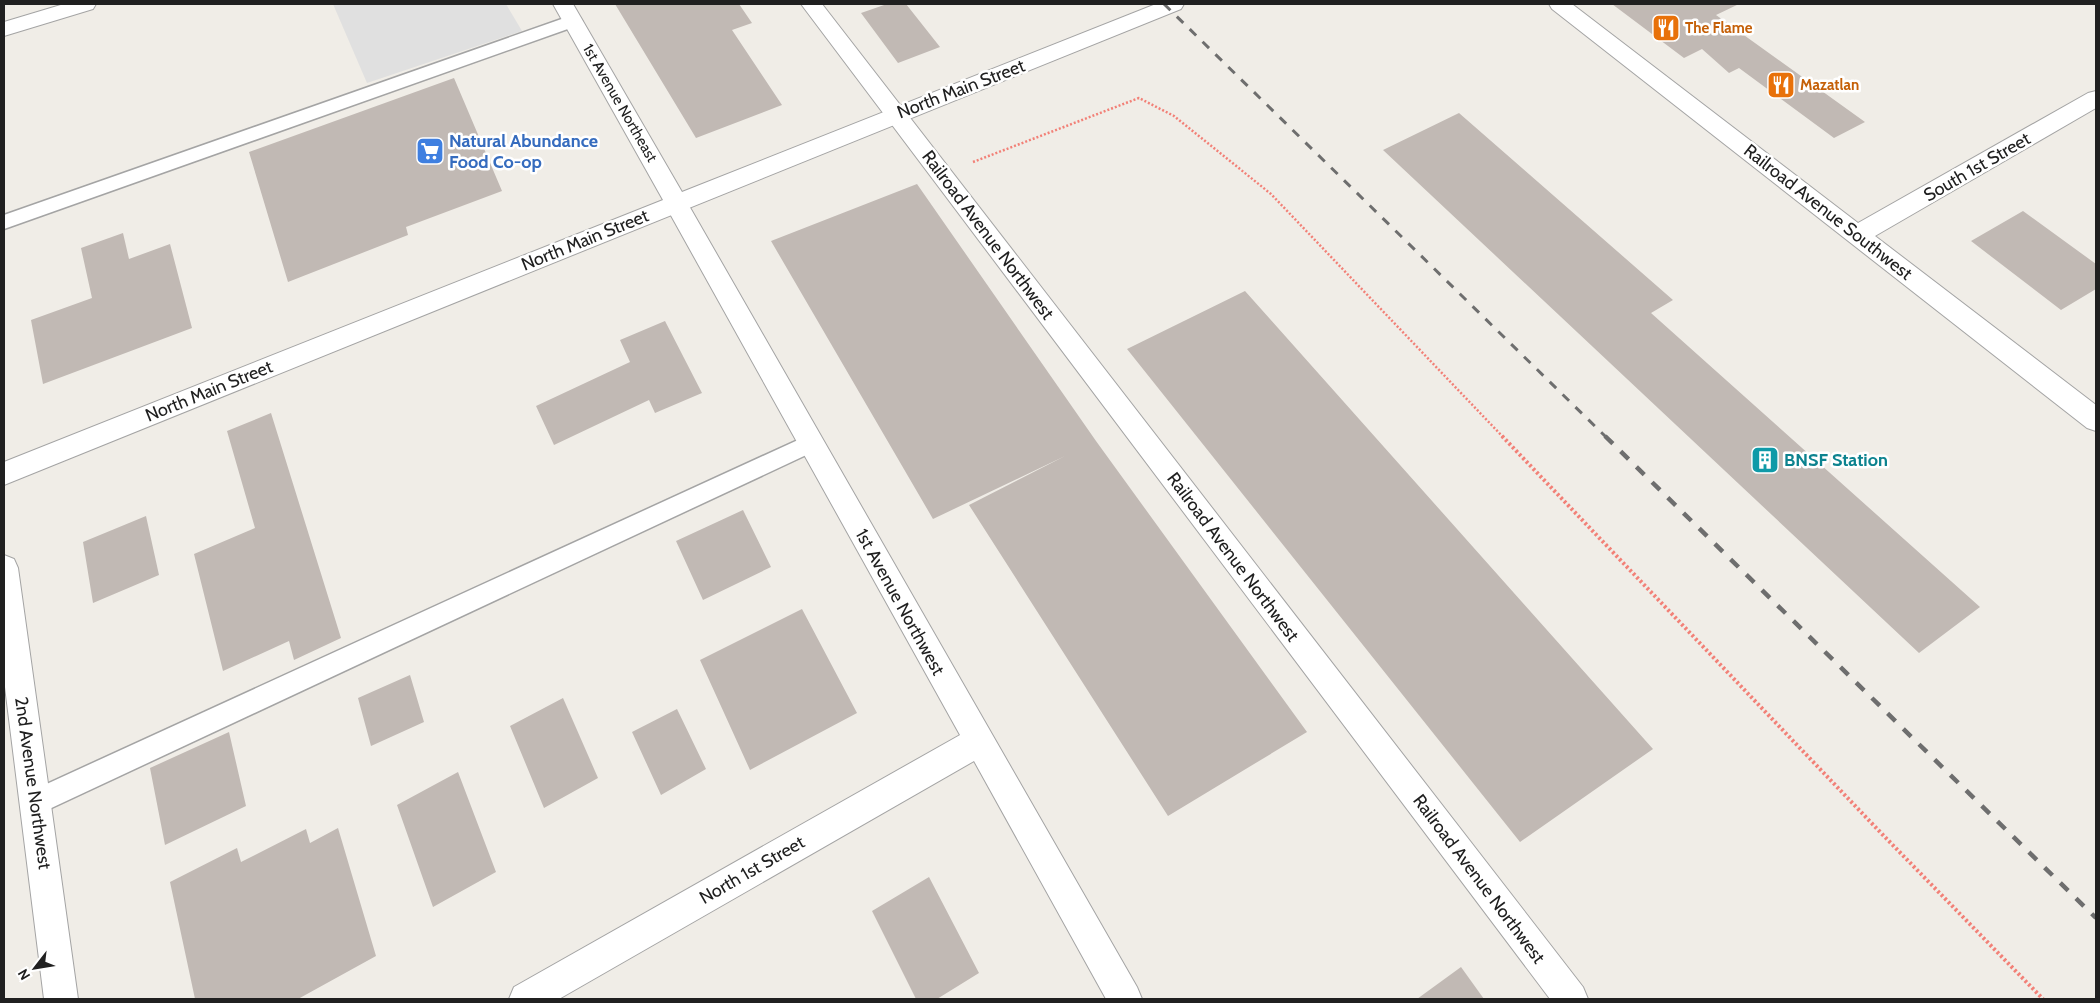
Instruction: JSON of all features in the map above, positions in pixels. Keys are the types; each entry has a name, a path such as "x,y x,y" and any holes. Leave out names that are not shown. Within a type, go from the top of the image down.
{"street":[{"path":"4,29 86,4"},
{"name":"Railroad Avenue Northwest","path":"811,4 897,114 1570,999"},
{"name":"Railroad Avenue Southwest","path":"1559,4 2096,420"},
{"name":"North Main Street","path":"4,474 1171,5"},
{"name":"1st Avenue Northeast","path":"568,12 676,203"},
{"name":"South 1st Street","path":"1858,235 2096,98"},
{"name":"1st Avenue Northwest","path":"676,203 978,742 1125,999"},
{"name":"2nd Avenue Northwest","path":"4,568 61,999"},
{"name":"North 1st Street","path":"526,999 978,742"}],"lane":[{"path":"4,222 568,12"},
{"path":"36,802 811,443"}],"path":[{"path":"942,174 1139,98 1174,116 1271,194 1882,834 2043,999"}],"shaded area":[{"path":"333,4 506,4 522,31 367,83"}],"building":[{"path":"615,4 739,4 752,23 732,30 782,105 696,138"},
{"path":"887,4 906,4 940,47 898,63 861,13"},
{"path":"1612,4 1739,4 1716,15 1865,122 1834,138 1739,68 1729,73 1702,49 1684,58"},
{"path":"454,78 502,191 406,227 408,235 288,282 249,152"},
{"name":"BNSF Station","path":"1459,113 1673,300 1651,313 1980,607 1919,653 1383,150"},
{"path":"917,184 1096,441 1307,732 1168,816 969,505 1065,456 933,519 771,241"},
{"path":"2023,211 2096,264 2096,289 2061,310 1971,241"},
{"path":"123,233 129,259 170,244 192,328 43,384 31,320 92,298 81,248"},
{"path":"1245,291 1653,749 1520,842 1127,349"},
{"path":"665,321 702,393 655,413 649,400 554,445 536,406 630,362 620,340"},
{"path":"271,413 341,638 294,660 289,641 223,671 194,554 255,528 227,431"},
{"path":"743,510 771,567 703,600 676,541"},
{"path":"146,516 159,575 93,603 83,542"},
{"path":"802,609 857,713 750,770 700,660"},
{"path":"410,675 424,722 371,746 358,698"},
{"path":"563,698 598,778 544,808 510,726"},
{"path":"677,709 706,769 661,795 632,732"},
{"path":"229,732 246,806 165,845 150,768"},
{"path":"458,772 496,872 433,907 397,805"},
{"path":"338,828 376,956 298,999 195,999 170,882 237,848 241,862 306,829 310,843"},
{"path":"929,877 979,973 937,999 916,999 872,911"},
{"path":"1461,967 1484,999 1417,999"}],"railway":[{"path":"1164,4 1606,437"},
{"path":"1605,436 2096,918"}],"place":[{"name":"The Flame","path":"1666,28"},
{"name":"Mazatlan","path":"1781,85"},
{"name":"Natural Abundance Food Co-op","path":"430,151"},
{"name":"BNSF Station","path":"1765,460"}]}
